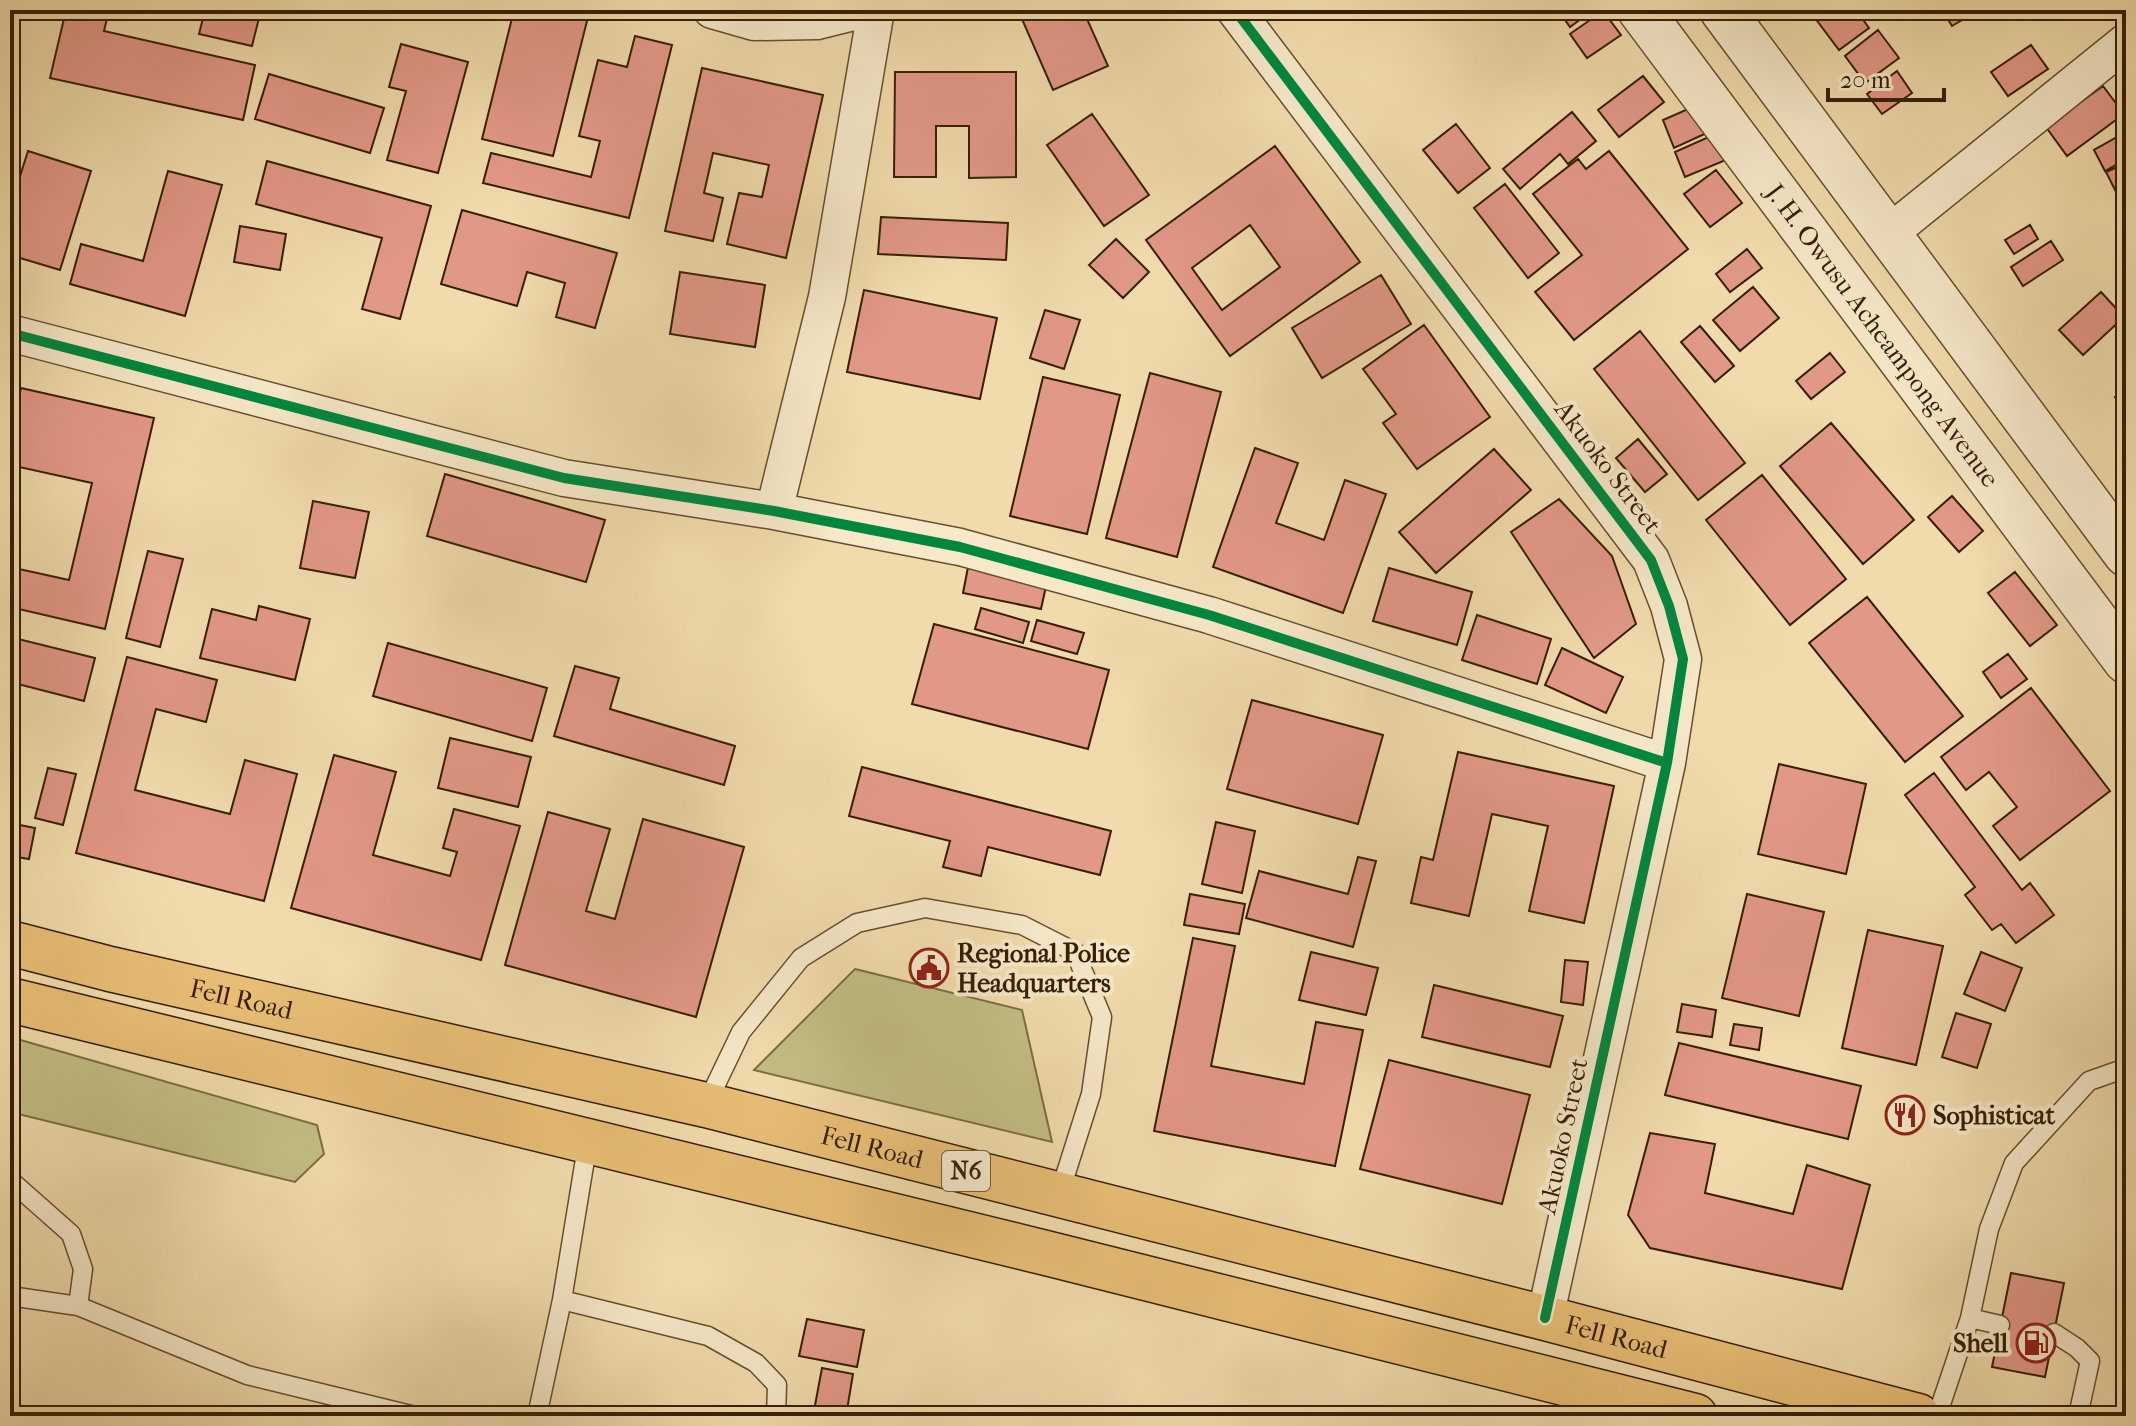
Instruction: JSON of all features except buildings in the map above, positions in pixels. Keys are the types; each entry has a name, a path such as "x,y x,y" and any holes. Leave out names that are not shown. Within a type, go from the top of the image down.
{"main road":[{"name":"Fell Road","path":"10,943 706,1105 1918,1416"},
{"name":"N6","path":"10,1000 1076,1260 1695,1416"}],"street":[{"path":"712,10 754,22 817,21 861,10"},
{"path":"774,511 827,297 876,10"},
{"name":"Akuoko Street","path":"1235,10 1651,560 1669,606 1683,659 1667,763 1545,1318"},
{"name":"J. H. Owusu Acheampong Avenue","path":"1640,10 2126,661"},
{"path":"1722,10 2126,554"},
{"path":"1887,235 2126,42"},
{"path":"10,333 564,478 774,511 960,547 1209,615 1667,763"}],"lane":[{"path":"706,1105 741,1032 801,958 857,923 925,908 1022,925 1075,952 1102,1017 1091,1094 1059,1195"},
{"path":"1937,1416 1970,1318 1989,1229 2014,1163 2089,1081 2126,1068"},
{"path":"537,1416 562,1300 588,1141"},
{"path":"10,1180 71,1234 83,1269 78,1306"},
{"path":"10,1296 78,1306 247,1375 415,1416"},
{"path":"562,1300 708,1336 756,1363 777,1385 776,1416"},
{"path":"1970,1318 2000,1325"},
{"path":"2054,1333 2090,1361 2078,1416"}],"shaded area":[{"path":"855,969 1022,1010 1052,1142 754,1070"},
{"path":"10,1037 317,1125 324,1154 295,1182 10,1112"}],"cycle path":[{"path":"1235,10 1651,560 1669,606 1683,659 1667,763 1545,1318"},
{"path":"10,333 564,478 774,511 960,547 1209,615 1667,763"}],"place":[{"name":"Regional Police Headquarters","path":"929,968"},
{"name":"Sophisticat","path":"1905,1115"},
{"name":"Shell","path":"2036,1343"}]}
